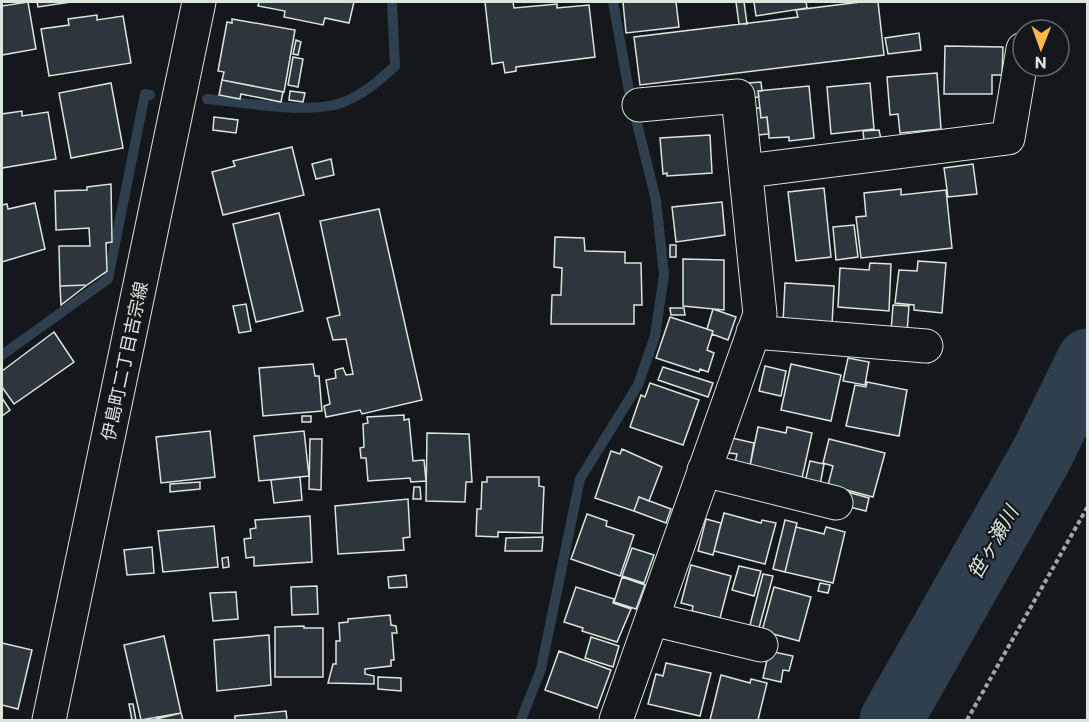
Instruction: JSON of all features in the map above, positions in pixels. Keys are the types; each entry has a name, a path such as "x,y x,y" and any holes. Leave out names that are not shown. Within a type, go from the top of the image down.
{"street":[{"name":"伊島町二丁目吉宗線","path":"49,720 199,2"},
{"path":"747,171 1008,138 1018,78"},
{"path":"616,720 759,314 738,96 639,105"},
{"path":"753,332 927,346"},
{"path":"704,470 836,503"},
{"path":"652,619 761,645"}],"path":[{"path":"967,720 1088,506"}],"building":[{"path":"28,2 36,49 2,55 2,6"},
{"path":"37,2 71,2 38,7"},
{"path":"259,2 354,2 349,23 325,18 323,25 284,17 285,11 258,6"},
{"path":"485,2 513,2 514,8 557,4 557,8 589,5 595,57 516,67 516,71 505,73 503,62 492,64"},
{"path":"623,2 676,2 679,27 626,33"},
{"path":"736,2 744,2 747,24 739,24"},
{"path":"754,2 806,2 807,8 756,16"},
{"path":"878,2 884,55 640,85 634,37 798,17 796,10"},
{"path":"97,15 97,20 123,16 131,63 49,76 41,29 69,25 68,19"},
{"path":"232,19 295,30 284,92 222,80 224,72 218,71 227,22 232,23"},
{"path":"919,33 921,50 888,54 885,38"},
{"path":"296,40 301,42 298,55 293,54"},
{"path":"945,46 1003,47 1002,75 992,75 992,94 944,94"},
{"path":"293,57 303,59 298,87 288,85"},
{"path":"937,73 941,129 900,133 898,114 890,115 887,77"},
{"path":"222,80 283,92 281,102 241,94 240,99 219,95"},
{"path":"761,82 762,91 758,91 759,97 750,98 748,83"},
{"path":"111,83 123,148 71,158 59,93"},
{"path":"870,83 874,129 831,134 827,87"},
{"path":"809,86 814,138 789,141 789,137 769,138 767,117 761,118 758,91"},
{"path":"290,91 305,93 303,102 289,100"},
{"path":"753,108 760,108 761,118 767,117 769,134 756,135"},
{"path":"22,111 22,116 48,112 56,159 2,168 2,114"},
{"path":"214,117 238,120 236,133 213,130"},
{"path":"879,130 881,139 864,141 863,131"},
{"path":"710,135 712,173 667,176 667,173 663,174 660,138"},
{"path":"292,147 304,195 223,215 212,172 235,166 233,161"},
{"path":"331,159 334,175 316,179 312,164"},
{"path":"973,164 977,194 948,197 944,168"},
{"path":"111,184 112,242 106,243 107,271 87,285 60,286 59,246 90,246 89,228 56,230 55,191 87,190 87,187"},
{"path":"824,188 831,257 796,261 788,192"},
{"path":"901,189 901,195 946,190 952,248 861,258 856,217 866,216 864,193"},
{"path":"722,202 725,235 676,242 672,207"},
{"path":"35,203 45,249 2,262 2,205 7,204 8,209"},
{"path":"379,209 422,400 362,414 360,410 326,417 324,406 330,404 326,380 336,378 335,370 343,368 346,375 353,374 346,339 333,340 327,318 340,315 320,221"},
{"path":"279,213 303,311 256,322 233,224"},
{"path":"854,225 858,257 836,260 833,227"},
{"path":"555,237 584,238 585,251 625,252 625,263 641,263 642,305 634,305 634,324 551,324 552,295 561,295 562,268 554,267"},
{"path":"670,245 676,245 676,257 670,257"},
{"path":"683,259 724,260 724,310 683,306"},
{"path":"918,261 946,263 942,313 914,310 914,305 895,303 899,270 917,271"},
{"path":"870,263 891,264 889,311 838,307 840,268 869,270"},
{"path":"785,283 834,286 832,326 783,323"},
{"path":"87,285 61,305 60,286"},
{"path":"246,304 251,331 239,333 233,306"},
{"path":"893,305 909,306 907,332 891,331"},
{"path":"670,308 684,308 685,315 671,315"},
{"path":"713,309 736,317 728,340 712,334 713,331 707,329"},
{"path":"670,317 713,331 707,350 714,353 708,372 700,369 699,372 656,358"},
{"path":"54,332 74,362 14,404 2,387 2,371"},
{"path":"848,358 869,362 865,385 843,381"},
{"path":"313,364 315,376 319,376 322,411 263,416 259,368"},
{"path":"791,364 841,375 831,421 781,410"},
{"path":"765,366 786,371 781,396 759,391"},
{"path":"663,367 713,383 708,397 658,380"},
{"path":"867,382 907,390 899,436 846,426 855,385 866,387"},
{"path":"650,383 699,400 683,445 630,427 641,395 645,397"},
{"path":"2,398 10,410 2,416"},
{"path":"404,415 404,420 409,419 413,461 424,460 426,481 411,482 410,478 368,481 366,458 361,458 360,448 364,447 363,424 368,423 367,417"},
{"path":"302,416 311,416 311,422 302,422"},
{"path":"758,427 786,433 787,427 812,433 802,478 750,466"},
{"path":"210,431 215,477 161,483 156,437"},
{"path":"304,431 309,476 259,481 254,436"},
{"path":"427,433 469,434 472,482 466,482 465,502 426,501"},
{"path":"732,438 754,443 750,466 735,463 737,454 729,453"},
{"path":"310,439 322,439 321,490 309,489"},
{"path":"829,439 885,453 873,497 828,485 833,466 823,463"},
{"path":"622,449 662,467 649,501 639,497 634,511 595,498 611,451 620,454"},
{"path":"810,461 824,464 820,485 805,482"},
{"path":"300,477 302,500 274,503 271,480"},
{"path":"487,477 539,477 539,486 544,487 542,533 498,532 498,537 476,536 477,509 481,509 482,482 487,482"},
{"path":"200,482 200,489 170,492 170,484"},
{"path":"414,487 420,487 421,499 413,499"},
{"path":"844,491 869,498 866,511 841,505"},
{"path":"639,497 671,509 666,523 634,511"},
{"path":"408,499 410,537 403,538 404,550 338,554 335,506"},
{"path":"724,513 761,523 762,520 776,523 765,564 714,551"},
{"path":"587,514 607,521 606,526 634,535 620,576 571,559"},
{"path":"310,516 312,562 254,566 254,557 246,558 244,539 251,538 250,529 256,528 255,520"},
{"path":"706,519 721,523 713,555 698,551"},
{"path":"785,520 797,523 785,572 773,569"},
{"path":"214,526 218,567 163,572 158,531"},
{"path":"796,527 824,534 826,527 845,532 833,583 785,572"},
{"path":"543,537 542,551 505,551 506,538"},
{"path":"152,547 154,573 127,575 124,550"},
{"path":"632,548 654,555 644,583 622,576"},
{"path":"228,557 229,567 223,568 222,558"},
{"path":"691,565 731,576 720,618 692,611 693,606 681,603"},
{"path":"739,566 761,571 754,596 732,590"},
{"path":"763,574 773,576 759,628 750,625"},
{"path":"406,575 407,587 389,588 388,577"},
{"path":"622,577 645,585 636,609 614,602"},
{"path":"820,583 830,585 828,593 818,591"},
{"path":"317,586 318,614 292,615 291,587"},
{"path":"576,587 614,599 613,603 631,609 617,642 582,631 583,628 564,622"},
{"path":"774,587 811,597 799,641 762,631"},
{"path":"236,592 238,619 213,621 210,593"},
{"path":"390,615 391,625 396,626 397,633 392,633 394,660 391,660 391,666 365,669 365,674 374,676 374,684 328,683 333,664 336,664 336,641 340,641 339,623 348,622 348,619"},
{"path":"304,626 304,628 323,628 323,677 275,677 275,627"},
{"path":"269,635 271,685 217,691 214,640"},
{"path":"164,636 181,713 141,720 124,645"},
{"path":"591,637 619,646 613,667 585,658"},
{"path":"2,643 32,650 18,709 2,705"},
{"path":"559,651 611,670 597,708 545,690"},
{"path":"769,651 793,656 789,671 783,670 781,682 763,678"},
{"path":"666,663 711,673 700,716 648,704 656,674 663,676"},
{"path":"721,675 750,683 751,679 767,683 758,720 710,720"},
{"path":"378,677 401,678 401,691 378,689"},
{"path":"129,704 133,704 136,720 132,720"},
{"path":"286,711 287,720 235,720 235,716"},
{"path":"181,713 183,720 152,720"}],"waterway":[{"path":"207,99 297,108 332,105 353,98 372,86 395,66 392,2"},
{"path":"521,720 541,669 580,479 638,385 655,336 664,275 656,200 629,91 613,2"},
{"path":"2,355 108,279 145,94 150,95"},
{"name":"笹ヶ瀬川","path":"891,720 1041,456 1088,360"}]}
